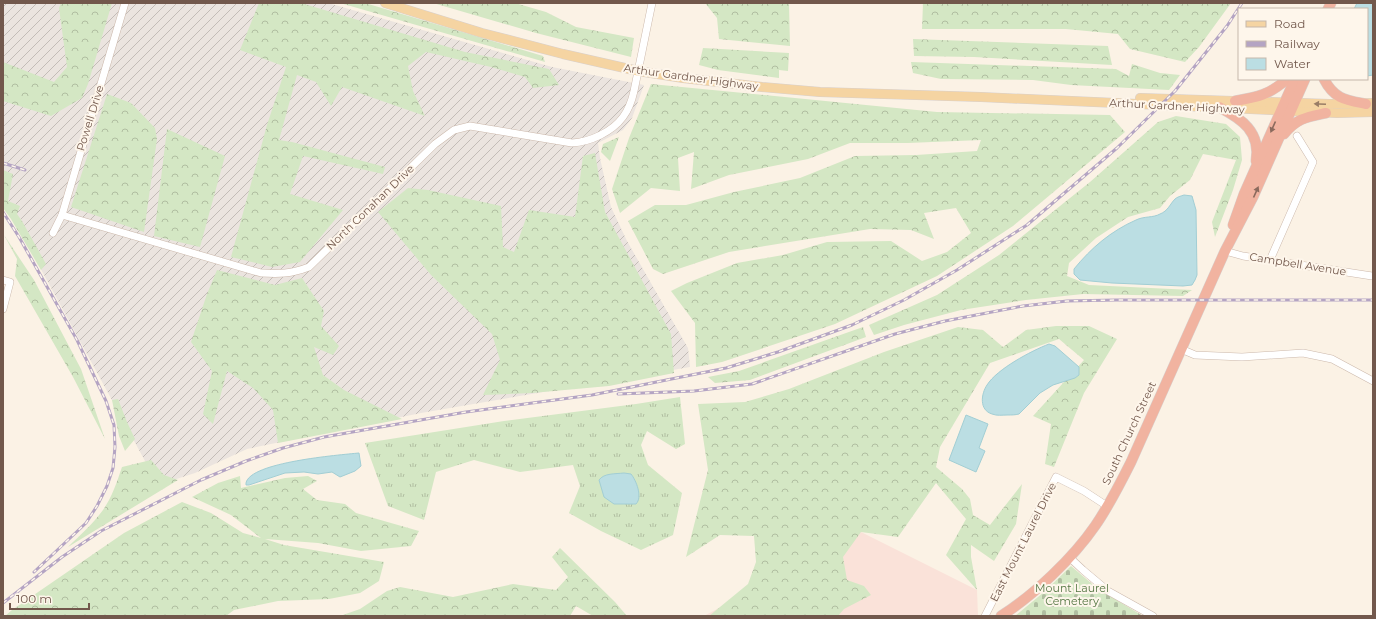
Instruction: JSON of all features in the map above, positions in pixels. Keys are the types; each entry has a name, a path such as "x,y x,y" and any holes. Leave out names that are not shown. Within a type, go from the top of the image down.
{"highway":[{"path":"1235,101 1259,97 1266,94 1286,80"},
{"name":"South Church Street","path":"1001,616 1040,587 1069,557 1095,526 1108,506 1132,462 1225,251 1254,197 1278,140 1295,80"},
{"name":"South Church Street","path":"1225,251 1244,194 1255,169 1288,106 1304,80"},
{"path":"1325,80 1331,90 1341,98 1370,104"},
{"path":"1219,107 1240,119 1253,134 1257,149 1255,169"},
{"path":"1278,140 1295,122 1308,116 1326,113"}],"main road":[{"name":"Arthur Gardner Highway","path":"385,3 563,54 638,71 762,87 820,92 1219,107 1370,104"},
{"name":"Arthur Gardner Highway","path":"981,97 1168,98 1235,101 1288,106 1326,113 1373,112"}],"street":[{"name":"Powell Drive","path":"53,233 62,215 125,3"},
{"name":"North Conahan Drive","path":"62,215 261,272 279,274 296,272 309,267 434,144 454,130 470,126 572,144 597,137 613,128 624,117 631,103 652,3"},
{"path":"1270,260 1313,162 1297,136"},
{"name":"Campbell Avenue","path":"1225,251 1243,256 1372,276"},
{"path":"3,309 6,281"},
{"path":"1181,349 1195,355 1236,357 1303,354 1332,360 1373,381"},
{"name":"East Mount Laurel Drive","path":"985,616 1056,477 1084,491 1108,506"},
{"path":"1069,557 1108,591 1153,616"}],"shaded area":[{"path":"3,3 328,3 552,67 644,85 632,118 623,130 598,143 600,158 611,207 627,241 688,348 690,367 421,413 247,449 195,473 158,485 11,214 3,204"},
{"path":"861,532 977,590 978,616 704,616"}],"green space":[{"path":"61,3 112,3 88,84 82,98 51,116 3,101 3,62 54,82 67,67 59,8"},
{"path":"259,3 301,3 465,52 549,69 559,85 533,88 525,77 491,67 426,52 408,66 413,91 425,116 342,87 331,106 316,82 297,75 279,140 292,142 385,167 383,174 303,156 290,194 343,210 300,262 272,267 231,257 267,125 286,67 240,50"},
{"path":"340,3 365,3 543,56 545,62"},
{"path":"433,3 515,3 546,12 576,27 634,38 631,57 536,33"},
{"path":"705,3 789,3 790,46 719,39 717,18"},
{"path":"923,3 1231,3 1199,47 1185,62 1130,49 1118,34 1066,29 922,29"},
{"path":"913,39 1108,46 1112,65 974,57 914,56"},
{"path":"703,48 789,53 788,71 779,70 779,78 718,70 699,65"},
{"path":"911,62 1116,69 1129,76 1132,64 1160,73 1180,75 1169,90 1071,85 1033,80 941,79 913,73"},
{"path":"651,84 937,112 1110,115 1125,132 1013,226 937,276 835,324 722,362 696,367 695,323 671,291 687,283 737,263 783,255 827,242 891,241 922,261 947,252 971,233 956,208 924,213 934,239 911,230 870,229 729,252 663,274 653,269 628,221 655,205 686,205 734,192 800,178 855,156 916,155 977,151 981,140 908,143 850,143 808,159 729,175 691,189 694,152 678,158 680,191 651,188 620,213 612,189 629,138"},
{"path":"107,94 131,103 155,128 157,139 144,232 71,207"},
{"path":"1176,116 1226,124 1240,137 1242,160 1233,190 1215,237 1212,222 1236,160 1203,154 1190,180 1170,196 1160,208 1128,217 1096,238 1069,263 1067,276 1089,285 1192,290 1183,296 1083,294 1026,300 961,310 904,325 874,335 869,325 937,295 999,255 1090,182 1158,122"},
{"path":"167,129 225,156 200,247 154,236"},
{"path":"619,137 610,161 601,152 603,144"},
{"path":"595,153 605,212 671,334 674,373 609,386 532,393 483,395 500,360 492,334 431,275 378,212 408,188 428,190 501,206 503,247 514,252 529,210 575,217 583,156"},
{"path":"3,170 13,174 8,201 20,206 17,214 46,264 41,270 3,208"},
{"path":"4,235 34,280 81,369 105,439 73,377 15,276 17,259"},
{"path":"217,270 275,285 302,278 324,311 321,326 339,346 333,355 314,347 323,375 344,390 402,419 278,443 273,410 253,388 227,371 213,424 203,414 212,371 191,342 207,294"},
{"path":"1056,326 1089,326 1117,339 1084,393 1054,467 1045,464 1051,424 1033,416 1084,360 1059,339 990,363 940,447 936,467 962,489 970,499 973,515 990,525 1022,484 1016,524 994,561 971,545 971,557 977,590 946,555 966,519 936,483 898,537 861,532 843,557 847,580 864,586 871,595 844,609 838,616 709,616 748,584 756,562 754,536 720,535 686,557 708,470 698,404 745,402 789,389 884,352 958,327 983,330 1003,347 1026,330"},
{"path":"863,327 866,337 750,380 715,383 708,377 739,371"},
{"path":"680,397 685,444 676,449 647,431 641,445 648,465 682,493 673,535 641,550 601,531 569,513 580,486 573,465 520,472 474,460 436,472 424,520 388,506 365,443 504,421"},
{"path":"118,399 135,439 125,451 119,436 112,400"},
{"path":"151,460 164,475 178,480 68,547 91,525 103,510 112,495 122,467"},
{"path":"240,476 241,488 285,478 308,476 317,481 303,489 317,500 345,504 356,513 419,531 411,546 361,551 318,543 265,539 284,545 384,562 379,581 360,593 329,599 278,601 234,610 226,616 5,616 124,533 182,502 211,513 243,533 261,538 231,515 192,497 218,483"},
{"path":"560,548 615,602 627,616 593,616 576,606 570,616 340,616 360,609 387,591 400,587 453,597 513,584 556,590 568,577 552,557"},
{"name":"Mount Laurel Cemetery","path":"1071,566 1098,589 1143,616 1015,616 1044,592"}],"water":[{"path":"1357,3 1373,3 1373,75 1368,76 1368,8 1354,8"},
{"path":"1184,195 1192,196 1196,210 1197,275 1192,285 1183,286 1112,283 1080,280 1074,274 1074,269 1094,247 1118,229 1136,220 1163,213 1176,198"},
{"path":"1049,344 1055,346 1079,367 1079,375 1075,378 1053,385 1040,393 1019,414 994,415 988,412 982,401 983,393 992,379 1015,361"},
{"path":"966,415 988,424 979,448 985,451 976,472 949,460"},
{"path":"359,453 361,466 355,471 340,477 332,472 318,474 304,472 285,473 246,485 251,476 278,465 316,458"},
{"path":"624,473 631,474 637,484 639,497 636,504 614,504 604,497 599,480 607,475"}],"railway":[{"path":"1239,8 1242,3"},
{"path":"3,603 62,557 101,531 201,480 246,461 283,448 324,437 466,412 592,395 726,368 778,352 852,325 904,300 957,270 1027,225 1117,148 1175,91 1227,26 1238,9"},
{"path":"3,163 25,170"},
{"path":"3,212 19,237 77,340 106,401 114,425 115,447 113,468 107,486 97,506 86,523 34,572"},
{"path":"618,394 694,391 752,384 895,334 945,321 1023,306 1067,301 1116,300 1373,300"}]}
